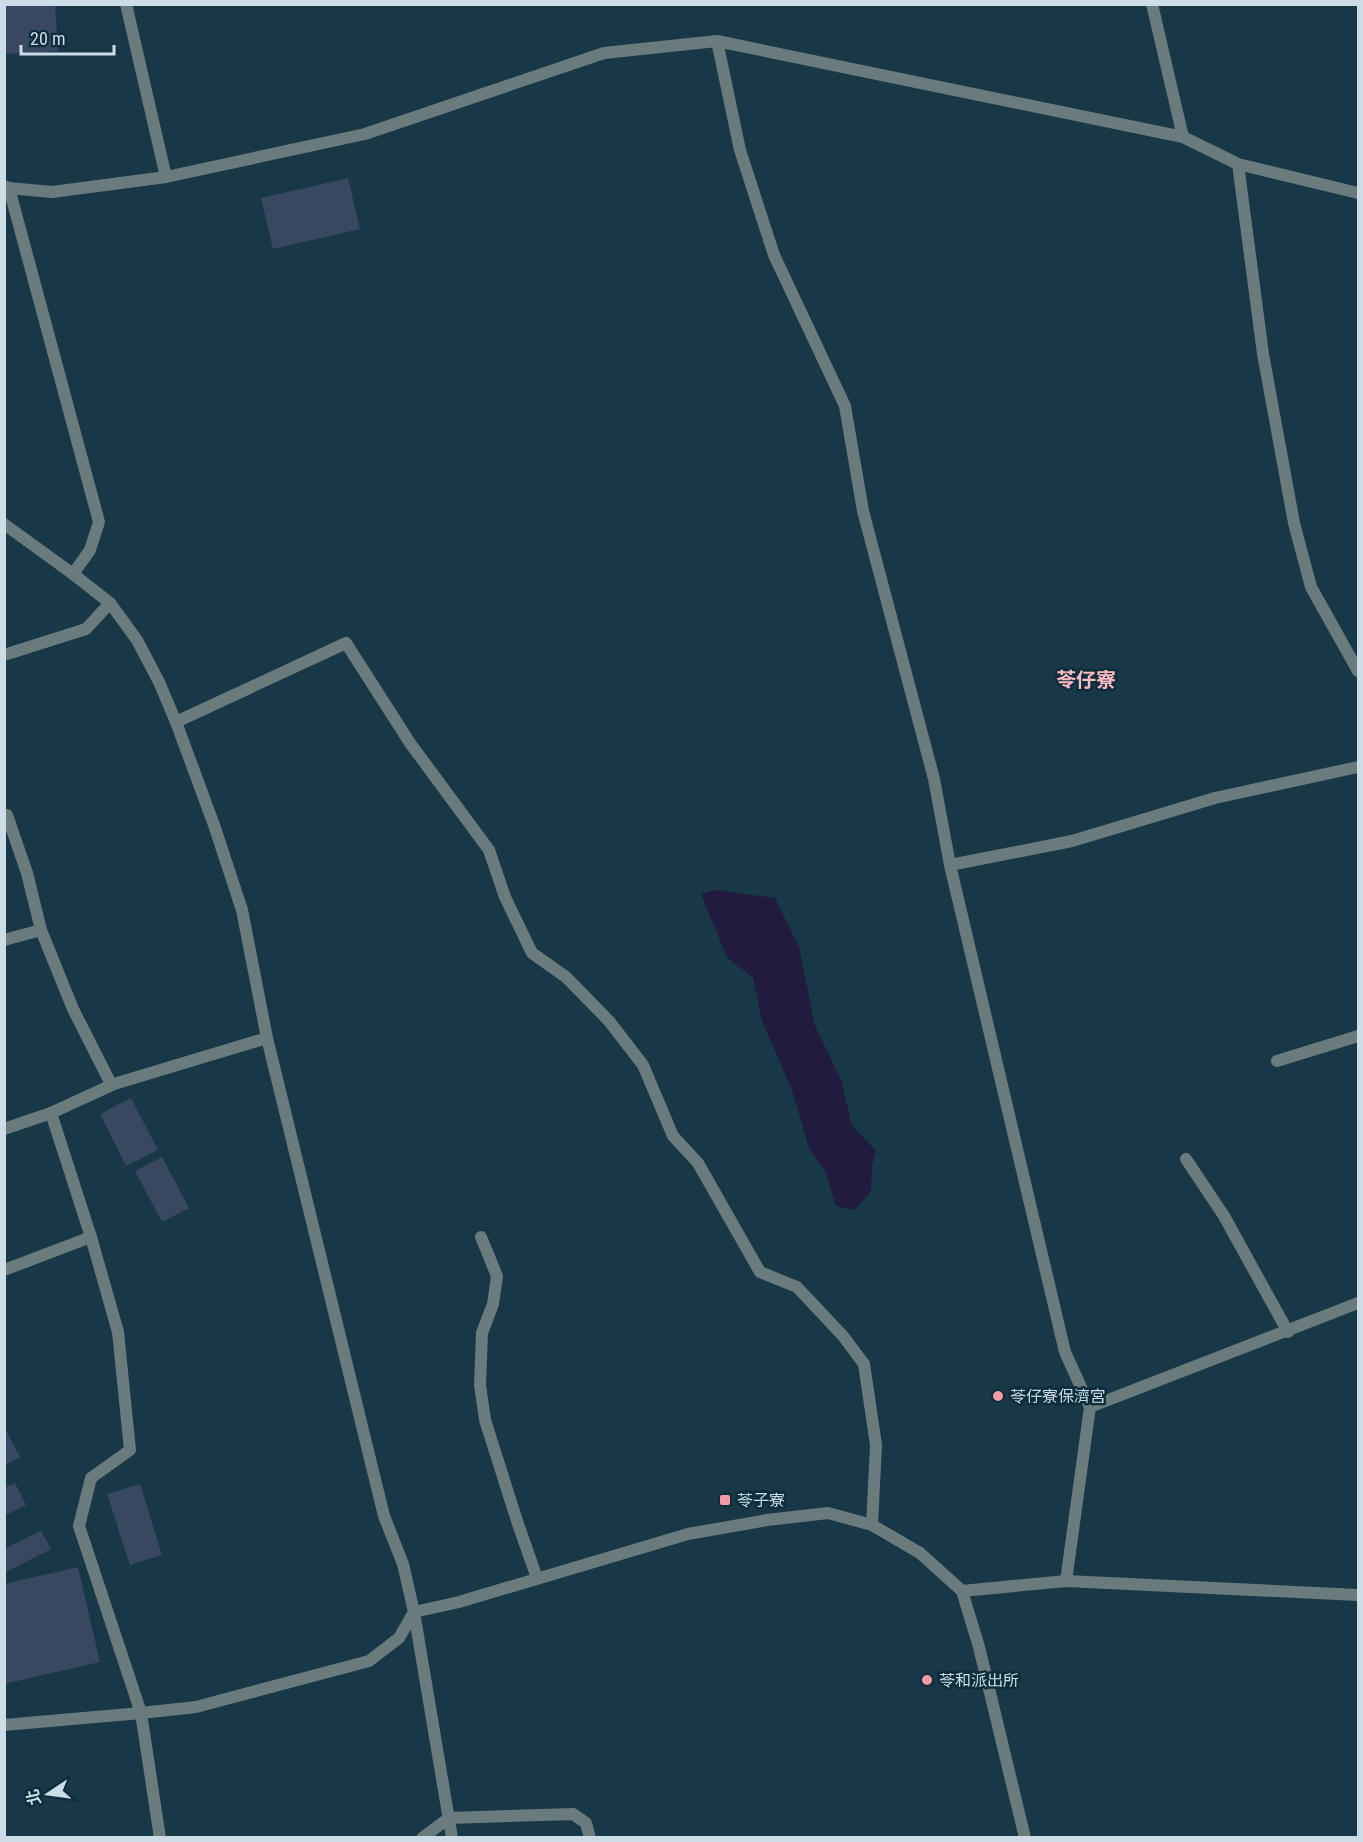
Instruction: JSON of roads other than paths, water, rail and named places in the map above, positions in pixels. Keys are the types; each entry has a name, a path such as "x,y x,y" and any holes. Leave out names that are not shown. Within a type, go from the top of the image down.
{"street":[{"path":"126,4 166,177"},
{"path":"1152,4 1183,137"},
{"path":"717,41 740,150 774,255 845,406 863,511 934,779 950,865 1065,1352 1090,1407 1066,1581"},
{"path":"73,574 90,550 99,522 7,187 52,192 166,177 365,134 604,53 717,41 1183,137 1238,164 1359,193"},
{"path":"1238,164 1263,354 1294,523 1311,587 1359,670"},
{"path":"4,524 110,603 137,640 159,682 176,722 214,825 242,910 267,1038 384,1516 403,1564 414,1611 452,1838"},
{"path":"4,655 86,629 110,603"},
{"path":"176,722 346,643 410,743 489,850 506,897 532,953 566,977 609,1021 643,1065 673,1136 698,1163 760,1272 797,1287 843,1336 864,1364 876,1445 872,1526"},
{"path":"950,865 1072,841 1215,798 1359,767"},
{"path":"4,816 7,815 27,873 41,930 73,1010 111,1084 114,1084"},
{"path":"4,940 41,930"},
{"path":"1277,1060 1359,1036"},
{"path":"4,1129 51,1113 114,1084 267,1038"},
{"path":"51,1113 91,1237 118,1332 130,1450 91,1478 79,1526 141,1713 160,1838"},
{"path":"1186,1159 1224,1216 1288,1332"},
{"path":"4,1270 91,1237"},
{"path":"481,1237 497,1276 493,1304 482,1333 480,1384 485,1420 537,1578"},
{"path":"1090,1407 1359,1303"},
{"path":"4,1725 196,1707 369,1661 399,1638 414,1611 459,1602 688,1534 767,1520 828,1513 872,1526 921,1553 962,1591 979,1647 1025,1838"},
{"path":"962,1591 1066,1581 1359,1595"},
{"path":"422,1838 449,1818 573,1814 586,1823 590,1838"}],"place":[{"name":"苓仔寮保濟宮","path":"998,1396"},
{"name":"苓子寮","path":"725,1500"},
{"name":"苓和派出所","path":"927,1680"}],"district":[{"name":"苓仔寮","path":"1086,680"}]}
